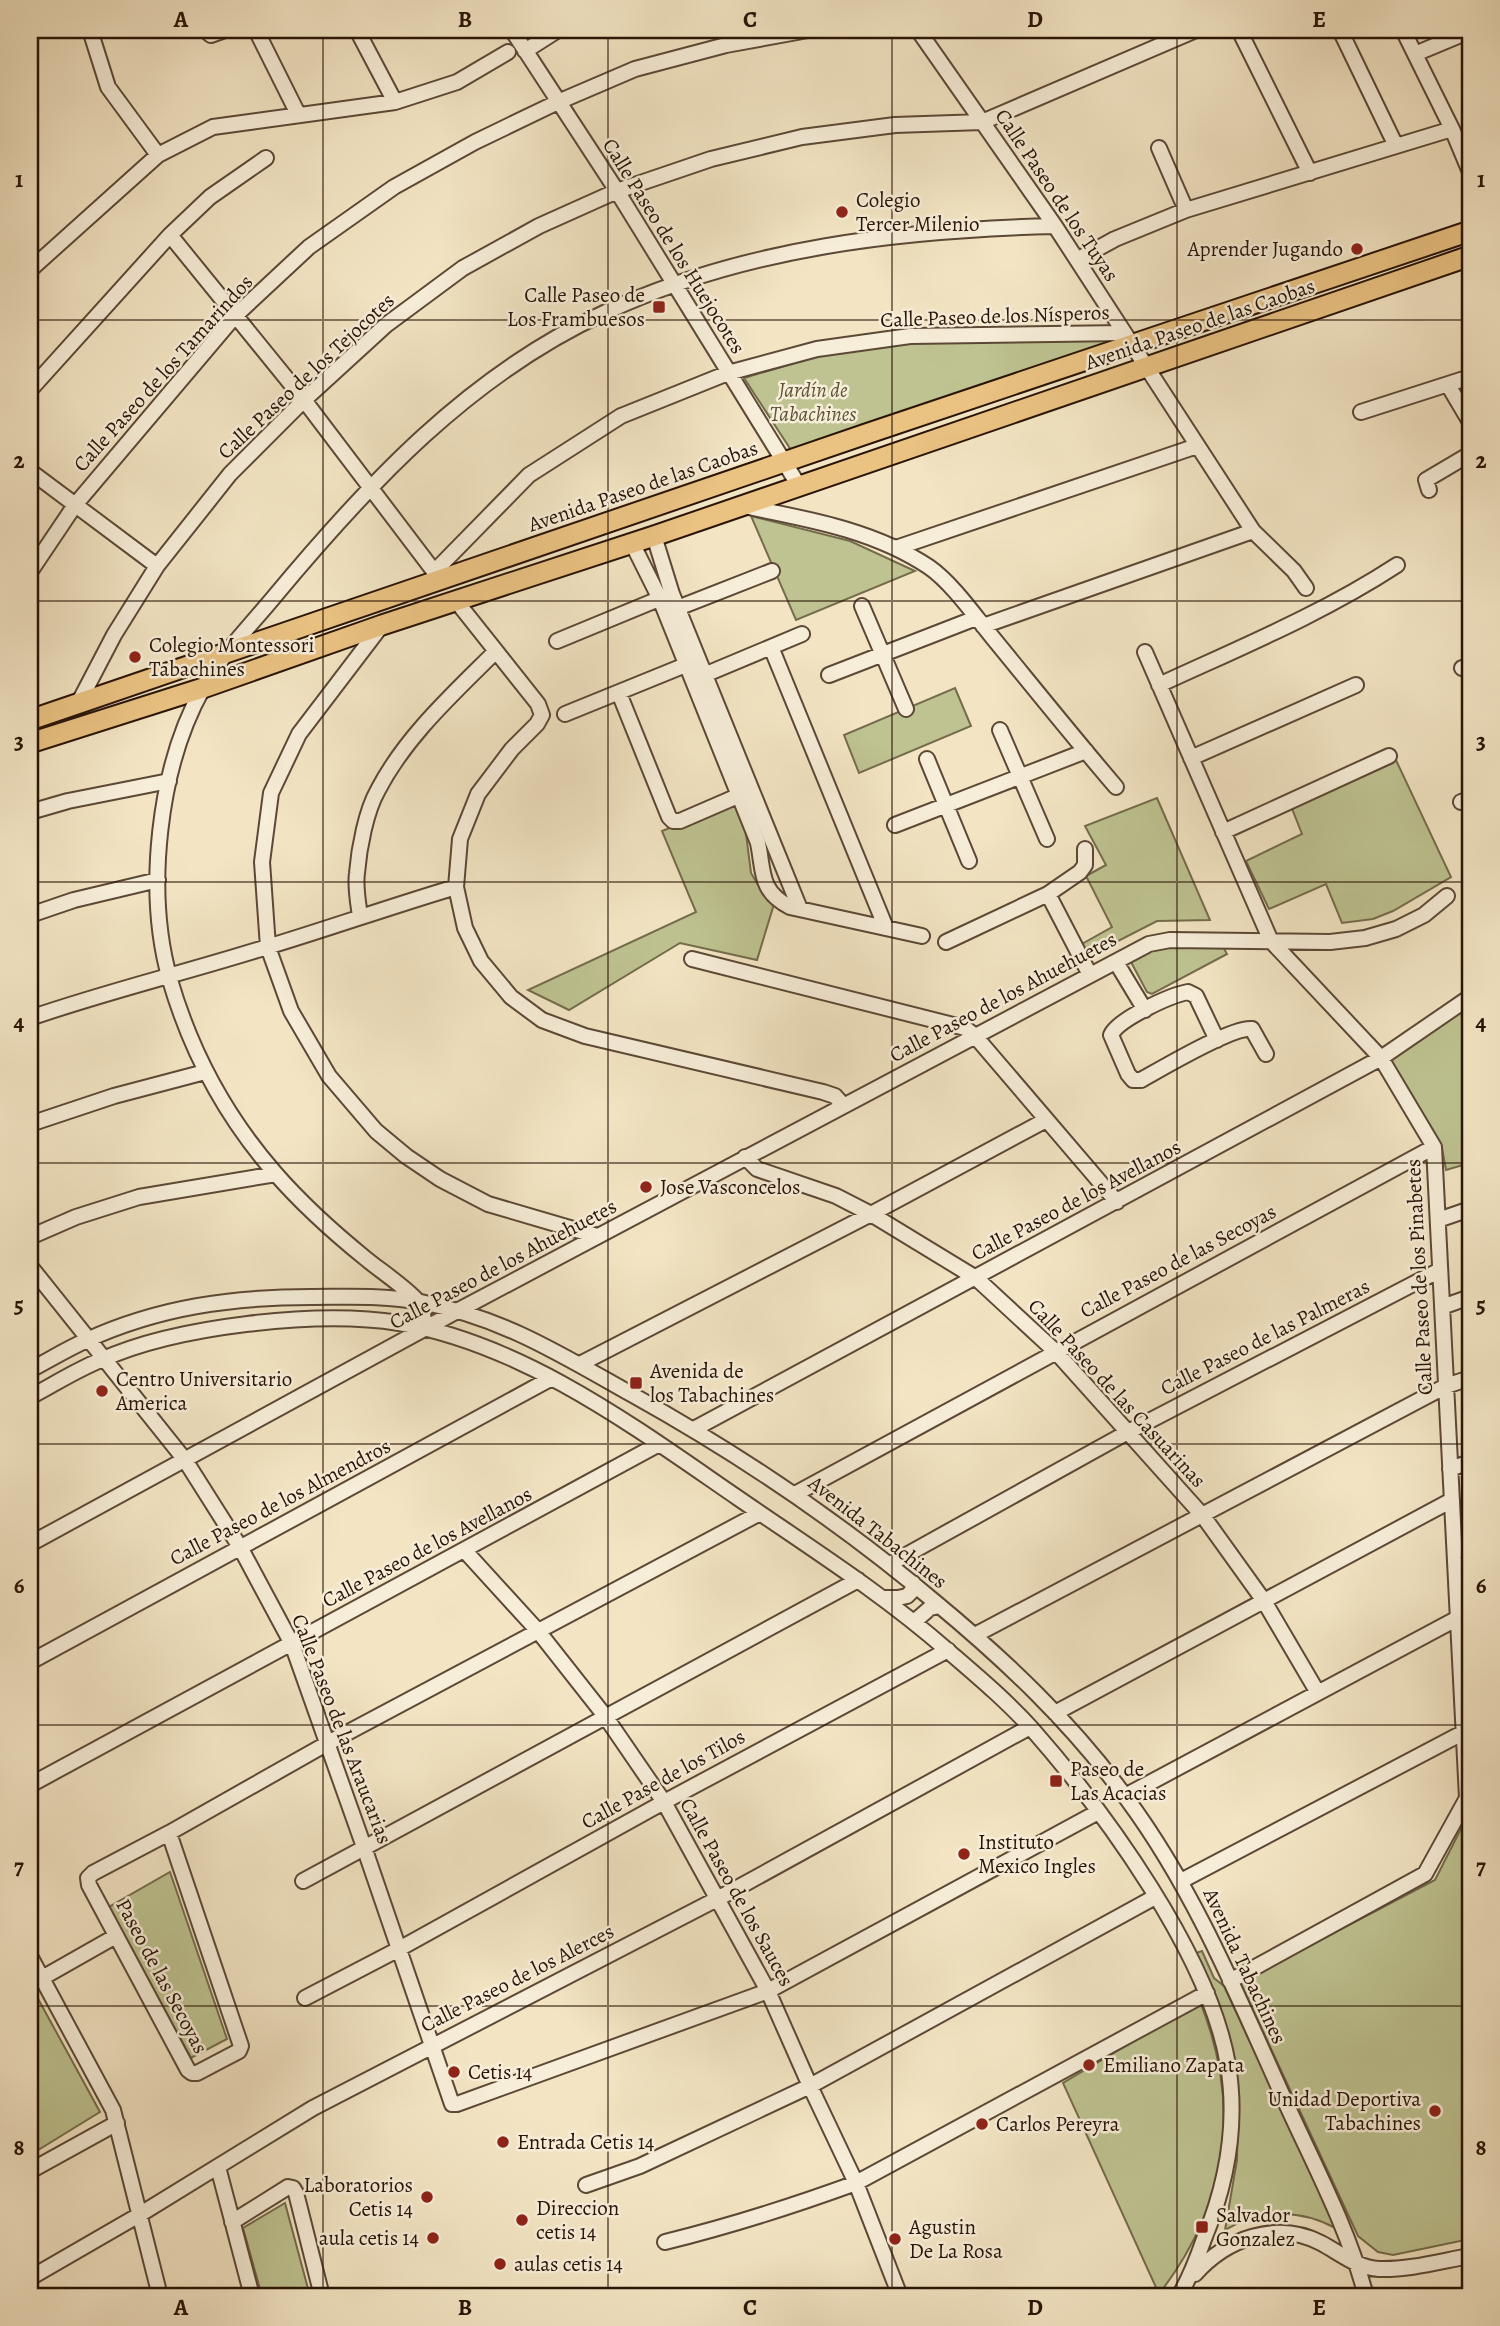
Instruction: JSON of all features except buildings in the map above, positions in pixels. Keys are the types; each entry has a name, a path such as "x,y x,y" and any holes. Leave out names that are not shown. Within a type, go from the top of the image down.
{"main road":[{"name":"Avenida Paseo de las Caobas","path":"30,720 437,576 531,549 783,462 1128,339 1470,231"},
{"name":"Avenida Paseo de las Caobas","path":"30,743 203,688 382,625 540,574 635,549 741,506 1470,256"},
{"path":"531,549 540,574"}],"street":[{"path":"90,30 108,87 158,155"},
{"path":"205,30 211,35 225,30"},
{"path":"256,30 298,114"},
{"path":"357,30 395,102"},
{"name":"Calle Paseo de los Huejocotes","path":"512,30 617,191 799,486"},
{"path":"526,51 558,30"},
{"name":"Calle Paseo de los Tamarindos","path":"30,572 75,505 235,316 309,247 394,187 475,142 635,69 726,45 808,30"},
{"name":"Calle Paseo de los Tuyas","path":"918,30 1055,226 1252,531 1294,571 1306,588"},
{"path":"982,122 1196,30"},
{"path":"1239,30 1310,173"},
{"path":"1340,30 1396,146"},
{"path":"1403,30 1452,128 1470,172"},
{"path":"1415,54 1470,31"},
{"path":"30,270 158,155 213,127 395,102 457,82 508,52"},
{"name":"Calle Paseo de los Tejocotes","path":"78,704 114,635 157,566 230,474 304,400 386,325 463,268 539,226 617,191 711,159 802,137 895,125 982,122"},
{"path":"1077,260 1115,239 1186,210 1452,128"},
{"path":"1159,148 1186,210"},
{"path":"30,390 170,235 210,197 266,158"},
{"path":"426,1329 418,1302 337,1236 276,1174 238,1126 205,1072 184,1024 169,976 161,931 158,880 160,833 169,781 184,730 203,688 229,650 334,526 423,434 480,387 541,347 606,312 674,285 748,263 857,240 900,234 1055,226"},
{"path":"170,235 304,400 437,576"},
{"name":"Calle Paseo de los Nísperos","path":"437,576 529,475 621,416 728,373 817,349 911,336 1128,339"},
{"path":"1361,412 1470,377"},
{"path":"1448,385 1470,422"},
{"path":"896,548 1197,446"},
{"path":"1429,490 1426,480 1470,454"},
{"path":"30,471 157,566"},
{"path":"741,506 820,521 896,548 932,569 980,622 1116,787"},
{"path":"829,675 883,654 1252,531"},
{"path":"656,541 666,596 745,793 800,909"},
{"path":"635,549 666,596"},
{"path":"1159,685 1326,607 1397,565"},
{"path":"672,611 772,571"},
{"path":"557,641 666,596"},
{"path":"457,602 538,704 542,715 478,794 460,839 456,887 465,928 481,961 511,997 542,1020 585,1036 823,1092 835,1096 843,1105"},
{"path":"862,606 905,709"},
{"path":"382,625 299,734 271,793 262,862 268,947 291,1011 329,1076 376,1130 440,1180 488,1204 597,1236"},
{"path":"699,677 803,634"},
{"path":"771,647 886,928"},
{"path":"360,916 356,875 376,792 399,755 450,697 496,651"},
{"name":"Calle Paseo de los Pinabetes","path":"1144,652 1271,941 1381,1058 1434,1147 1450,1469 1462,1626 1467,1798 1425,1874 1230,1981"},
{"path":"565,715 693,662"},
{"path":"1191,758 1356,685"},
{"path":"619,692 668,817 673,821 680,821 745,793"},
{"path":"1000,730 1046,839"},
{"path":"894,825 1086,751"},
{"path":"1223,832 1389,756"},
{"path":"927,760 970,861"},
{"path":"30,812 68,801 169,781"},
{"path":"745,793 766,886 782,903 922,936"},
{"path":"946,942 1048,894 1083,870 1085,849"},
{"path":"30,915 74,900 158,880"},
{"path":"30,1018 456,887"},
{"path":"1048,894 1090,975"},
{"name":"Calle Paseo de los Ahuehuetes","path":"30,1544 457,1311 1149,944 1160,941 1330,942 1365,937 1396,929 1423,915 1447,896"},
{"path":"692,959 965,1028 975,1036 1117,1202"},
{"path":"1116,961 1145,1010"},
{"path":"1217,1040 1196,996 1192,993 1183,993 1145,1010 1116,1027 1111,1035 1133,1080 1140,1080 1217,1040 1249,1028 1266,1054"},
{"name":"Calle Paseo de los Avellanos","path":"694,1429 1381,1058 1470,996"},
{"path":"30,1124 114,1096 205,1072"},
{"path":"580,1364 1046,1120"},
{"name":"Calle Paseo de las Secoyas","path":"795,1494 1434,1147"},
{"name":"Calle Paseo de las Casuarinas","path":"745,1157 757,1169 836,1196 871,1214 976,1278 1056,1352 1203,1516 1264,1601 1318,1693"},
{"path":"30,1237 76,1217 139,1197 276,1174"},
{"path":"1438,1220 1470,1209"},
{"name":"Calle Paseo de las Araucarias","path":"30,1266 185,1460 240,1547 292,1644 452,2104 768,1991"},
{"name":"Calle Paseo de las Palmeras","path":"890,1564 1128,1432 1440,1270"},
{"name":"Avenida Tabachines","path":"30,1370 87,1340 172,1311 254,1297 345,1296 418,1302 457,1311 514,1330 694,1429 795,1494 890,1564 975,1635 1055,1713 1125,1796 1181,1881 1230,1981 1357,2264 1366,2296"},
{"path":"1442,1307 1470,1297"},
{"path":"30,1397 103,1359 184,1335 243,1325 299,1320 362,1320 426,1329 470,1342 513,1360 610,1411 884,1598 948,1650 1030,1727 1098,1812 1155,1897 1207,1993 1228,2063 1231,2132 1218,2205 1180,2292"},
{"path":"975,1635 1446,1386 1470,1378"},
{"name":"Calle Paseo de los Almendros","path":"30,1662 551,1379"},
{"path":"610,1411 624,1390"},
{"name":"Calle Paseo de los Avellanos","path":"30,1785 659,1444"},
{"path":"1450,1469 1470,1462"},
{"path":"1055,1713 1452,1500"},
{"path":"328,1743 760,1513"},
{"path":"1455,1552 1470,1547"},
{"name":"Calle Paseo de los Sauces","path":"465,1551 538,1631 605,1716 664,1802 768,1991 856,2183 900,2296"},
{"path":"303,1881 858,1580"},
{"path":"884,1598 907,1595 912,1591 913,1583"},
{"path":"914,1622 930,1608 940,1606"},
{"path":"1125,1796 1318,1693 1462,1626"},
{"name":"Calle Pase de los Tilos","path":"305,1998 400,1949 664,1802 948,1650"},
{"name":"Calle Paseo de los Alerces","path":"30,2278 139,2215 313,2108 719,1898 1030,1727"},
{"path":"1181,1881 1467,1730"},
{"name":"Paseo de las Secoyas","path":"169,1833 242,2046 239,2051 197,2073 188,2070 89,1885 88,1878 328,1743"},
{"path":"768,1991 1098,1812"},
{"path":"586,2185 640,2165 810,2086 1155,1897"},
{"path":"1181,1942 1205,1930"},
{"path":"42,1978 116,1936"},
{"path":"30,1956 109,2100 160,2296"},
{"path":"665,2242 749,2220 856,2183 1207,1993"},
{"path":"30,2171 117,2123"},
{"path":"218,2167 252,2296"},
{"path":"232,2222 288,2187 293,2188 322,2296"},
{"path":"1180,2292 1220,2250 1262,2235 1280,2233 1303,2236 1320,2242 1357,2264 1378,2269 1470,2256"}],"green space":[{"name":"Jardín de Tabachines","path":"1109,337 1116,346 793,453 744,378 818,356 911,341"},
{"path":"751,516 850,541 915,571 796,620"},
{"path":"955,688 971,726 859,773 844,735"},
{"path":"1395,758 1451,877 1393,911 1373,919 1342,923 1326,884 1269,909 1246,861 1302,834 1291,806"},
{"path":"1157,798 1210,920 1157,921 1087,957 1080,945 1112,927 1086,876 1106,865 1085,826"},
{"path":"734,801 745,826 751,873 774,904 757,960 680,943 569,1010 528,990 696,912 662,831"},
{"path":"1222,945 1227,954 1152,994 1147,992 1131,962 1132,957 1150,947"},
{"path":"1470,1001 1470,1163 1446,1170 1442,1148 1390,1059"},
{"path":"1470,1811 1470,2239 1393,2255 1378,2252 1358,2236 1240,1982 1435,1880"},
{"path":"170,1872 227,2039 191,2058 109,1907"},
{"path":"1202,1951 1214,1978 1224,1986 1337,2229 1309,2218 1281,2214 1253,2218 1225,2230 1237,2160 1238,2115 1212,1993 1196,1953"},
{"path":"30,1984 100,2112 30,2155"},
{"path":"1200,2002 1213,2041 1221,2079 1224,2117 1221,2154 1213,2190 1200,2225 1182,2260 1159,2294 1063,2083"},
{"path":"285,2203 310,2296 262,2296 243,2228"}],"place":[{"name":"Colegio Tercer Milenio","path":"842,212"},
{"name":"Aprender Jugando","path":"1357,249"},
{"name":"Calle Paseo de Los Frambuesos","path":"659,307"},
{"name":"Colegio Montessori Tabachines","path":"135,657"},
{"name":"Jose Vasconcelos","path":"646,1187"},
{"name":"Avenida de los Tabachines","path":"636,1383"},
{"name":"Centro Universitario America","path":"102,1391"},
{"name":"Paseo de Las Acacias","path":"1056,1781"},
{"name":"Instituto Mexico Ingles","path":"964,1854"},
{"name":"Emiliano Zapata","path":"1089,2065"},
{"name":"Cetis 14","path":"454,2072"},
{"name":"Unidad Deportiva Tabachines","path":"1435,2111"},
{"name":"Carlos Pereyra","path":"982,2124"},
{"name":"Entrada Cetis 14","path":"503,2142"},
{"name":"Laboratorios Cetis 14","path":"427,2197"},
{"name":"Direccion cetis 14","path":"522,2220"},
{"name":"Salvador Gonzalez","path":"1202,2227"},
{"name":"aula cetis 14","path":"433,2238"},
{"name":"Agustin De La Rosa","path":"895,2239"},
{"name":"aulas cetis 14","path":"500,2264"}]}
